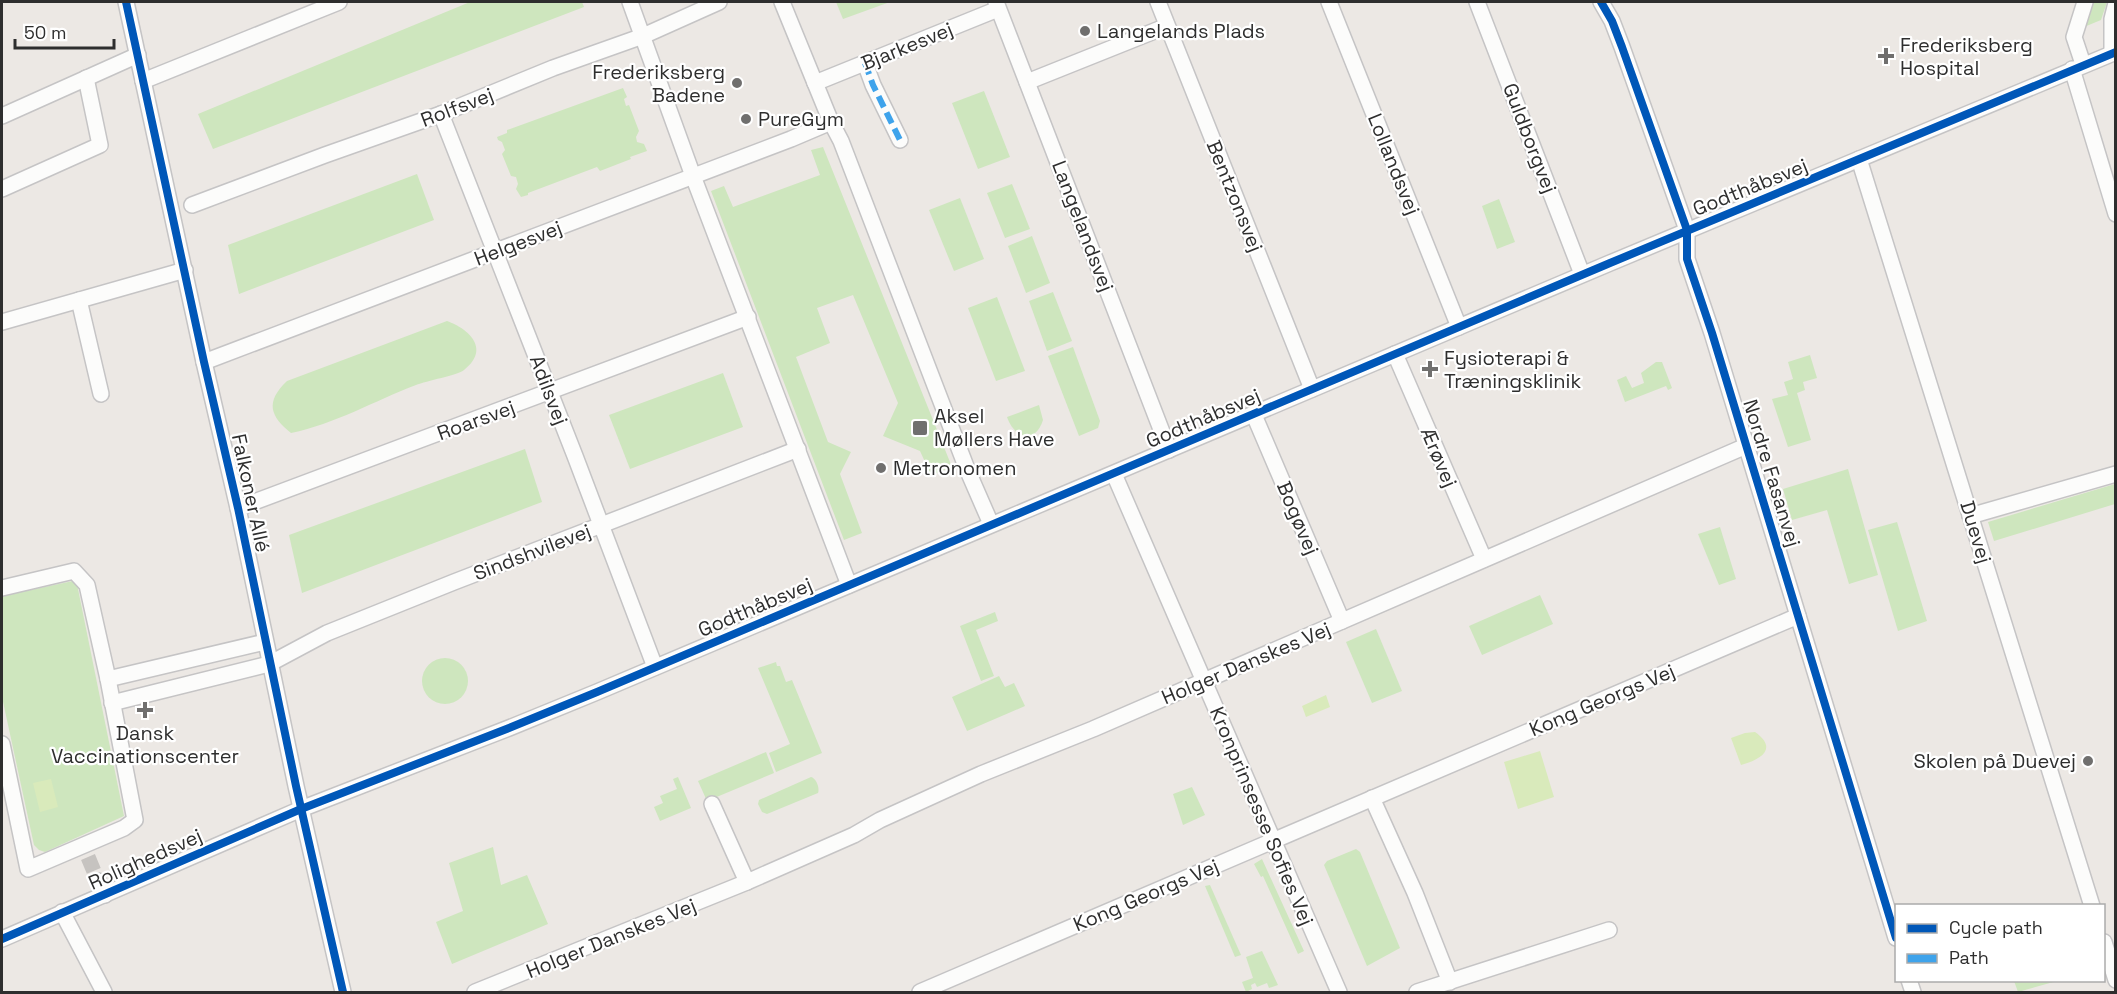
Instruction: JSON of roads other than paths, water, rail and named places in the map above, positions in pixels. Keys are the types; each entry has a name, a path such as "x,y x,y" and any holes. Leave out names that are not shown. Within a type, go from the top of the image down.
{"street":[{"name":"Falkoner Allé","path":"126,2 238,508 269,664 343,993"},
{"path":"144,81 339,2"},
{"path":"630,2 693,176 849,585"},
{"name":"Rolfsvej","path":"192,205 325,154 441,114 553,68 643,36 719,2"},
{"path":"782,2 841,141 959,448 991,524"},
{"name":"Bentzonsvej","path":"1158,2 1312,389"},
{"name":"Lollandsvej","path":"1329,2 1459,327"},
{"name":"Guldborgvej","path":"1477,2 1582,274"},
{"name":"Nordre Fasanvej","path":"1601,2 1612,21"},
{"name":"Nordre Fasanvej","path":"1607,2 1687,230 1687,259 1895,935"},
{"path":"2085,2 2074,37 2078,66 2115,214"},
{"path":"2114,52 2112,19 2115,3"},
{"name":"Bjarkesvej","path":"815,82 865,63 997,5"},
{"name":"Langelandsvej","path":"997,5 1169,450"},
{"path":"1027,82 1167,26"},
{"name":"Godthåbsvej","path":"301,809 509,729 1582,274 2114,52"},
{"path":"2,116 138,55"},
{"path":"865,63 873,85 900,140"},
{"path":"2,189 100,145 86,78"},
{"name":"Adilsvej","path":"441,114 655,668"},
{"name":"Helgesvej","path":"204,362 831,122"},
{"name":"Duevej","path":"1859,159 2091,904"},
{"path":"2,322 185,270"},
{"path":"79,300 101,394"},
{"name":"Roarsvej","path":"238,508 748,317"},
{"name":"Ærøvej","path":"1395,354 1484,559"},
{"name":"Bogøvej","path":"1254,415 1342,621"},
{"name":"Holger Danskes Vej","path":"475,993 747,882 854,835 880,820 981,774 1094,729 1746,446"},
{"name":"Sindshvilevej","path":"112,703 269,664 327,633 798,449"},
{"name":"Kronprinsesse Sofies Vej","path":"1114,474 1339,993"},
{"path":"1971,516 2115,474"},
{"path":"2,588 74,571 87,585 136,817 127,827 85,851 28,869 2,744"},
{"name":"Kong Georgs Vej","path":"920,993 1798,616"},
{"path":"108,679 265,642"},
{"path":"1372,798 1415,892 1450,982"},
{"path":"712,804 747,882"},
{"name":"Rolighedsvej","path":"2,939 301,809"},
{"path":"98,880 105,895"},
{"path":"62,912 104,993"},
{"path":"1417,993 1610,930"},
{"path":"2105,948 2115,980"}],"tunnel":[{"path":"88,857 98,881"}],"place":[{"name":"Langelands Plads","path":"1085,31"},
{"name":"Frederiksberg Hospital","path":"1886,56"},
{"name":"Frederiksberg Badene","path":"737,83"},
{"name":"PureGym","path":"746,119"},
{"name":"Fysioterapi & Træningsklinik","path":"1430,369"},
{"name":"Aksel Møllers Have","path":"920,428"},
{"name":"Metronomen","path":"881,468"},
{"name":"Dansk Vaccinationscenter","path":"145,710"},
{"name":"Skolen på Duevej","path":"2088,761"}]}
